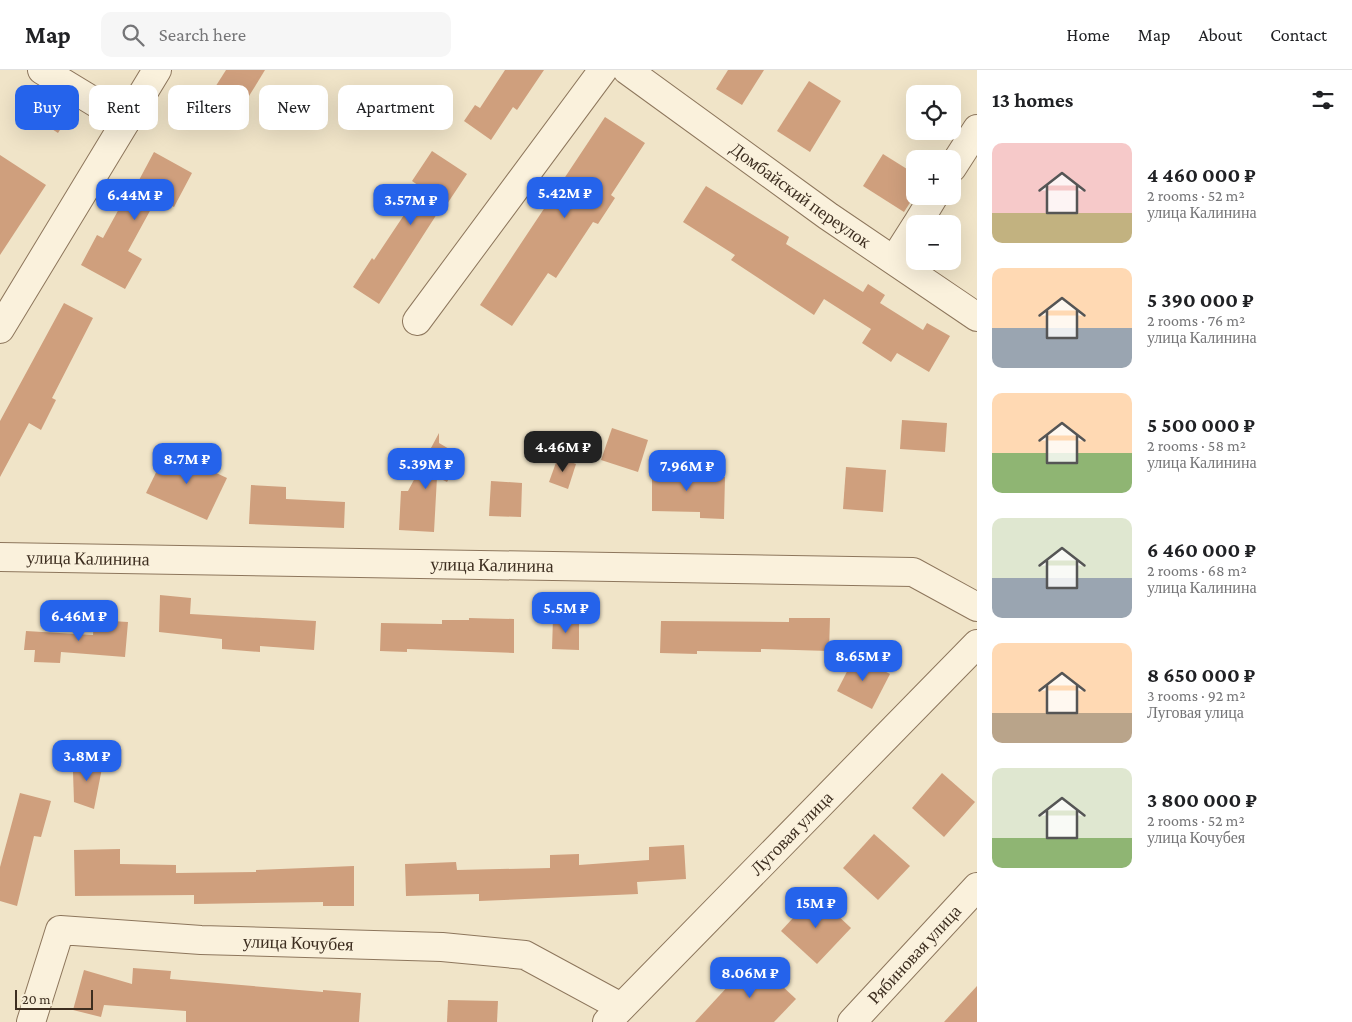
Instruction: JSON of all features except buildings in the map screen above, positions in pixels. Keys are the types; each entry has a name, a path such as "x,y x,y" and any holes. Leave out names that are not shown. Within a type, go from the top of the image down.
{"street":[{"path":"42,70 89,99"},
{"path":"148,85 157,70"},
{"path":"417,321 603,70"},
{"name":"Домбайский переулок","path":"627,70 977,317"},
{"path":"961,154 977,129"},
{"path":"0,329 121,130"},
{"path":"894,260 906,241"},
{"name":"улица Калинина","path":"0,557 913,572 977,607"},
{"name":"Луговая улица","path":"614,1015 977,644"},
{"name":"Рябиновая улица","path":"852,1022 977,887"},
{"name":"улица Кочубея","path":"31,1022 60,930 201,940 442,946 525,955 614,1015"}]}
